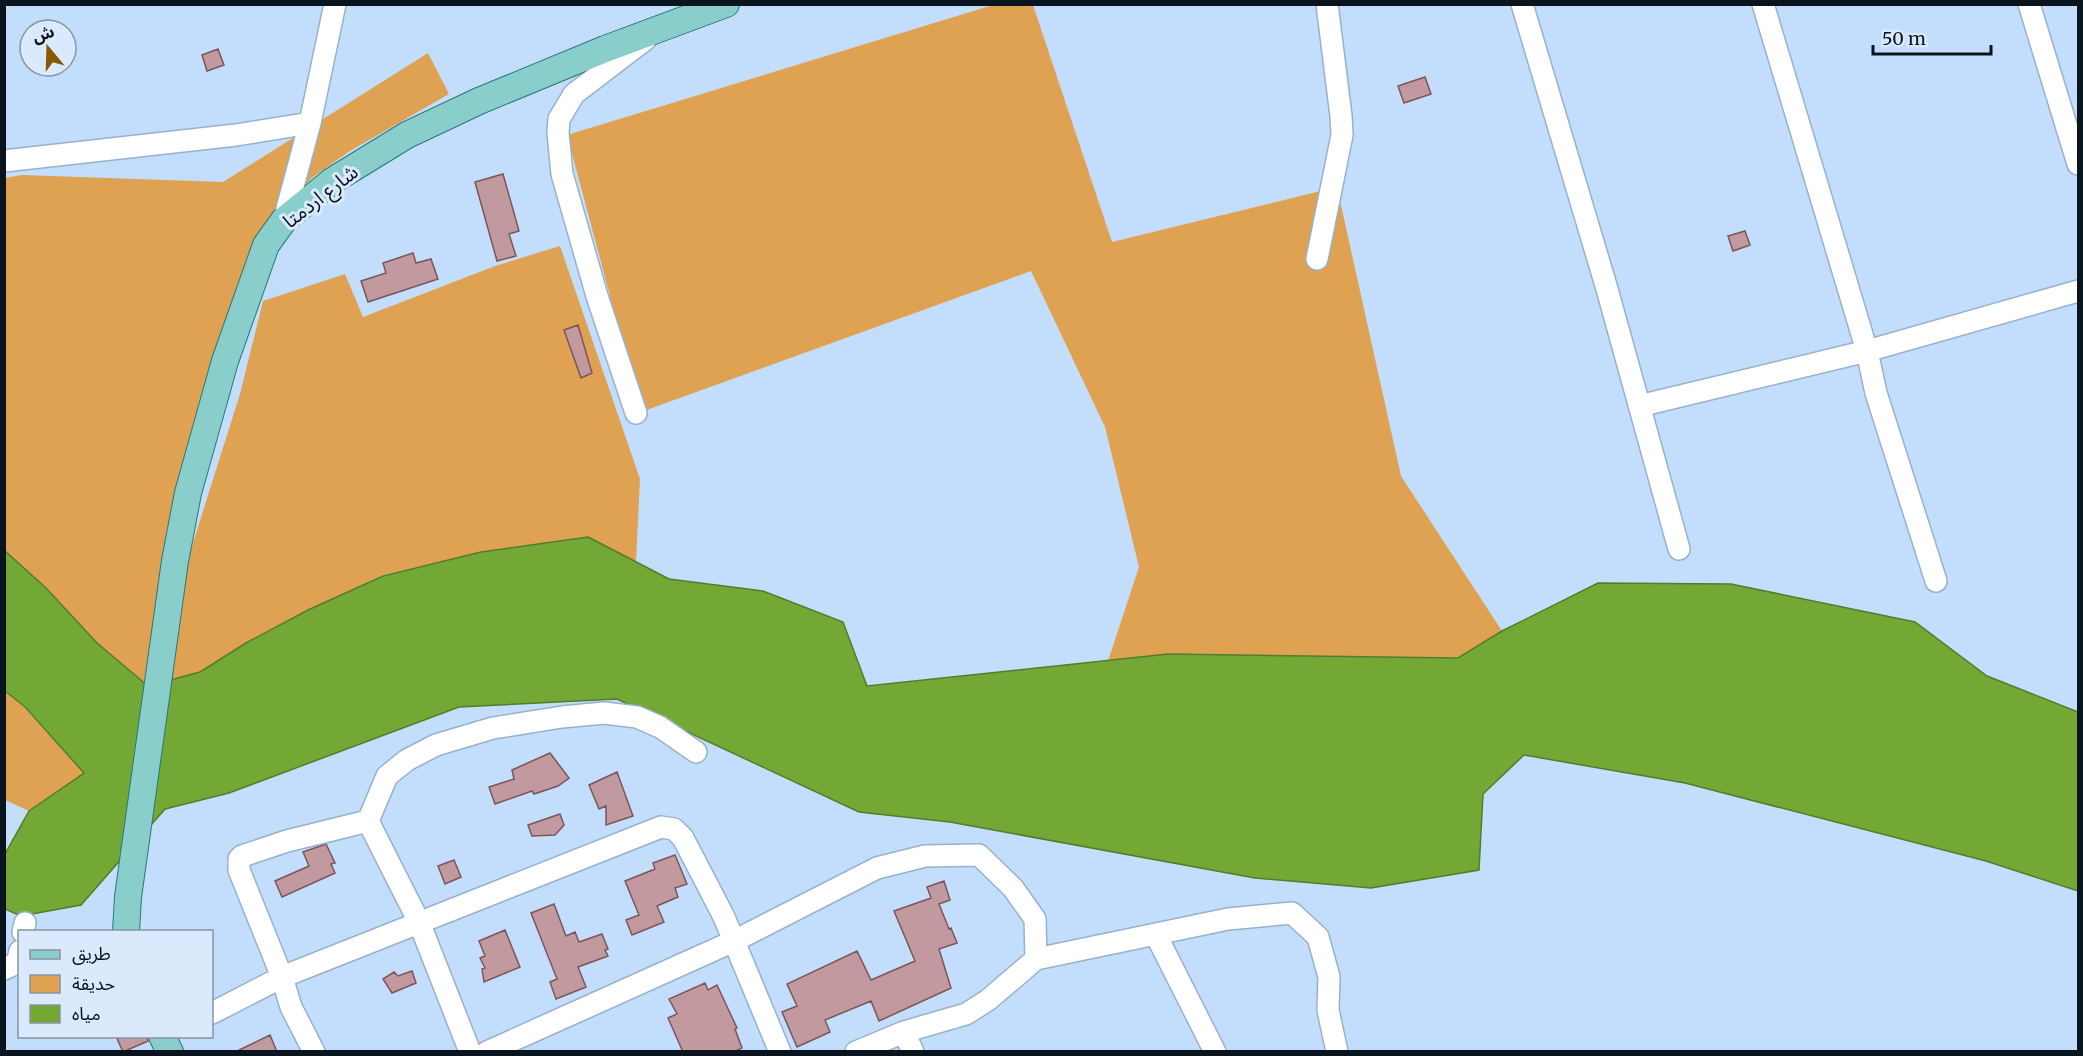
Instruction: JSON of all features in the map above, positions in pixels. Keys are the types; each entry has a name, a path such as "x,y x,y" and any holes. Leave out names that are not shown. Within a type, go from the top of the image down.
{"main road":[{"name":"شارع اردمتا","path":"126,930 128,897 175,561 188,493 225,361 266,245 284,220 332,182 407,135 479,101 726,4"}],"street":[{"path":"284,220 310,123 335,4"},
{"path":"1317,259 1342,135 1328,4"},
{"path":"1522,4 1607,289 1679,549"},
{"path":"1763,4 1867,351 1876,393 1936,581"},
{"path":"2029,4 2079,164"},
{"path":"636,413 597,296 562,174 558,133 559,119 564,107 574,94 660,29"},
{"path":"4,161 236,135 310,123"},
{"path":"1640,406 1867,351 2079,291"},
{"path":"470,1052 419,922 369,820 387,776 407,760 436,745 493,728 604,713 637,717 660,727 696,752"},
{"path":"314,1052 291,1007 282,977 239,870 239,859 249,852 369,820"},
{"path":"213,1012 282,977 661,827 674,828 682,838 724,917 780,1052"},
{"path":"487,1052 734,941 878,868 925,856 980,855 1013,888 1035,919 1036,959"},
{"path":"856,1052 904,1032 966,1014 988,1000 1036,959 1228,919 1292,914 1318,937 1329,977 1328,1010 1337,1052"},
{"path":"1156,935 1215,1052"},
{"path":"4,969 17,963 18,959"},
{"path":"904,1032 913,1052"}],"green space":[{"path":"993,5 1033,5 1112,242 1337,187 1401,476 1502,631 1458,658 1168,654 1108,661 1139,567 1105,427 1031,271 641,412 567,135"},
{"path":"428,53 449,94 350,151 313,177 266,223 245,266 208,382 145,684 97,643 46,588 5,551 4,178 22,175 223,182"},
{"path":"560,246 640,479 636,562 588,537 481,552 383,575 308,610 246,643 200,672 169,680 184,571 240,394 263,301 345,274 363,317 495,266"},
{"path":"4,691 20,703 84,773 29,811 5,800"}],"water":[{"path":"588,537 669,579 763,591 843,622 867,686 1168,654 1458,658 1502,631 1598,583 1731,584 1915,622 1987,676 2078,712 2078,891 1986,861 1685,783 1524,755 1483,794 1479,870 1371,888 1255,878 950,822 859,812 617,699 459,707 229,793 165,809 81,905 21,916 5,909 5,854 29,811 84,773 25,707 5,691 5,551 46,588 97,643 148,686 200,672 246,643 308,610 383,576 481,552"}],"building":[{"path":"218,49 224,65 207,71 202,55"},
{"path":"1425,77 1431,94 1404,103 1398,86"},
{"path":"503,174 519,231 509,234 516,256 497,261 475,182"},
{"path":"1745,231 1750,245 1733,251 1728,236"},
{"path":"413,253 416,263 431,259 438,279 368,302 361,281 386,273 383,263"},
{"path":"578,325 592,373 581,378 564,330"},
{"path":"550,753 569,778 558,786 534,794 532,791 495,804 489,787 514,779 512,770"},
{"path":"617,772 633,816 606,825 606,806 599,809 589,785"},
{"path":"560,814 564,825 555,835 532,836 528,825"},
{"path":"326,844 335,863 331,864 335,873 282,897 275,881 309,866 303,852"},
{"path":"675,855 687,884 675,888 678,897 657,906 664,922 632,935 626,920 639,915 625,881 655,869 653,863"},
{"path":"454,860 461,877 445,884 438,866"},
{"path":"944,881 950,900 939,904 957,943 939,949 951,988 879,1021 871,1001 825,1020 830,1032 797,1047 782,1012 797,1006 787,984 857,951 871,980 915,961 894,911 931,898 927,887"},
{"path":"554,904 566,936 575,932 579,942 602,934 608,949 605,950 608,956 578,967 586,987 556,999 550,982 557,979 531,913"},
{"path":"505,930 520,967 484,982 482,969 485,968 480,958 485,956 479,941"},
{"path":"412,971 416,983 392,993 383,979 394,972 398,976"},
{"path":"705,983 708,990 717,985 737,1028 735,1029 742,1048 734,1052 683,1052 668,1018 677,1014 669,999"},
{"path":"270,1035 277,1052 235,1052"},
{"path":"117,1038 147,1038 148,1041 123,1052"}]}
